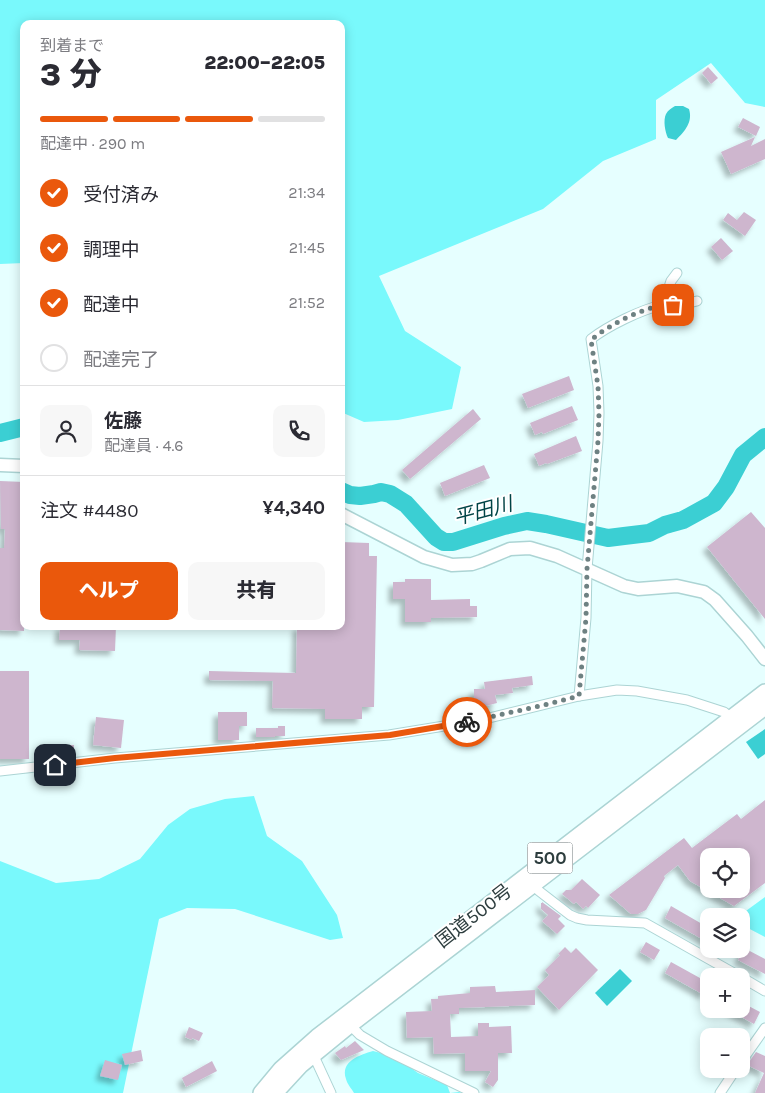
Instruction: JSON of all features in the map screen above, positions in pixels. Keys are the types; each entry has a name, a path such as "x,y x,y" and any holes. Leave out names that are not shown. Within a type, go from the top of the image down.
{"highway":[{"name":"国道500号","path":"275,1093 314,1054 765,692"},
{"name":"国道500号","path":"261,1093 281,1069 317,1037 765,707"}],"street":[{"path":"663,305 671,281 677,273"},
{"path":"579,696 599,414 598,386 591,340 620,321 647,310 663,305 697,301"},
{"path":"0,465 20,466"},
{"path":"345,516 424,557 452,565 472,564 510,549 527,547 546,552 624,586 638,589 677,586 704,592 715,600 765,659"},
{"path":"0,771 115,758 390,735 480,720 608,690 637,691 687,700 724,712 732,718"},
{"path":"530,881 570,915 587,920 645,923 724,968"},
{"path":"750,983 765,991"},
{"path":"350,1026 370,1042 474,1093"},
{"path":"750,1050 763,1032"},
{"path":"314,1054 331,1093"},
{"path":"720,1093 730,1078"}],"shaded area":[{"path":"0,0 765,0 765,107 745,103 711,63 656,100 656,139 603,161 543,209 379,276 405,331 461,367 452,409 398,420 364,422 345,414 345,20 20,20 20,263 0,264"},
{"path":"675,106 683,106 689,109 690,114 687,126 676,140 668,138 665,129 665,117 670,109"},
{"path":"765,729 765,754 758,759 746,742"},
{"path":"254,796 267,836 302,861 337,915 343,938 330,940 235,909 187,908 159,919 123,1093 0,1093 0,861 56,883 99,879 140,859 168,825 190,809 225,799"},
{"path":"765,897 765,937 750,929 750,908"},
{"path":"620,969 632,981 607,1006 595,993"},
{"path":"373,1051 404,1063 418,1073 447,1085 450,1093 354,1093 345,1073 348,1063"}],"building":[{"path":"708,67 718,78 711,84 702,73"},
{"path":"743,118 760,127 756,136 738,127"},
{"path":"755,137 751,146 765,139 765,159 731,174 721,152"},
{"path":"744,212 756,220 745,236 723,220 728,213 737,220"},
{"path":"721,238 733,251 722,260 711,247"},
{"path":"569,376 574,390 528,408 522,394"},
{"path":"572,406 578,420 543,434 542,432 535,435 530,423"},
{"path":"473,409 481,419 410,479 402,470"},
{"path":"576,436 582,451 539,466 534,454"},
{"path":"484,465 490,478 445,496 440,483"},
{"path":"0,481 20,482 20,630 24,631 0,630 0,548 4,548 5,529 1,529"},
{"path":"751,512 765,528 765,619 707,547"},
{"path":"345,542 369,543 369,556 377,556 374,707 362,707 362,719 325,719 325,709 272,708 273,681 209,680 209,671 296,673 297,630 345,630"},
{"path":"405,579 431,579 431,600 470,599 470,606 477,606 477,617 431,618 431,622 405,622 405,599 393,599 393,582 405,582"},
{"path":"60,630 116,630 115,651 79,650 80,640 59,640"},
{"path":"0,671 29,671 29,759 0,759"},
{"path":"532,676 533,685 512,688 513,693 495,695 497,703 474,709 474,689 485,689 484,682"},
{"path":"218,712 247,712 247,726 239,726 239,740 218,740"},
{"path":"96,717 124,720 121,748 93,745"},
{"path":"278,726 285,726 285,736 256,737 256,728 278,728"},
{"path":"57,745 74,745 74,753 57,755"},
{"path":"765,800 765,883 750,894 750,848 700,848 700,887 690,881 678,865 664,876 665,878 646,910 638,914 631,914 609,895 684,838 692,848 737,814 741,819"},
{"path":"582,879 600,895 588,908 586,906 583,909 576,902 574,904 562,894 566,890 571,890"},
{"path":"720,898 745,898 734,906"},
{"path":"542,902 561,916 558,919 565,926 557,934 542,921 548,915 541,909"},
{"path":"671,906 700,923 700,938 665,918"},
{"path":"646,942 660,950 654,960 640,952"},
{"path":"565,947 571,953 576,948 598,970 559,1010 537,987 549,975 545,970"},
{"path":"750,951 765,959 765,974 738,960 739,958 750,958"},
{"path":"671,962 700,978 700,993 665,973"},
{"path":"495,986 496,992 535,990 535,1005 459,1008 459,1014 450,1014 451,1037 478,1036 478,1023 489,1023 489,1027 511,1026 512,1053 498,1053 498,1080 493,1087 485,1082 491,1071 465,1071 465,1053 434,1054 433,1037 407,1038 406,1012 432,1011 431,999 438,999 438,996 470,993 470,987"},
{"path":"750,1007 760,1012 754,1024 743,1018 750,1018"},
{"path":"189,1027 203,1033 199,1041 185,1037"},
{"path":"355,1041 364,1050 341,1060 335,1053"},
{"path":"141,1050 143,1061 125,1065 122,1054"},
{"path":"756,1052 765,1056 765,1093 755,1093 764,1073 750,1066 750,1061"},
{"path":"105,1060 122,1065 118,1080 100,1076"},
{"path":"212,1061 217,1071 186,1087 182,1078"}],"waterway":[{"name":"平田川","path":"0,433 20,428"},
{"name":"平田川","path":"345,493 360,496 381,492 390,494 406,504 436,537 444,542 453,542 527,521 608,538 649,533 665,525 683,520 714,503 726,487 743,455 765,437"}],"way so far":[{"path":"467,722 579,696 599,414 598,386 591,340 620,321 663,305 673,305"}],"route":[{"path":"55,765 115,758 390,735 467,722"}]}
